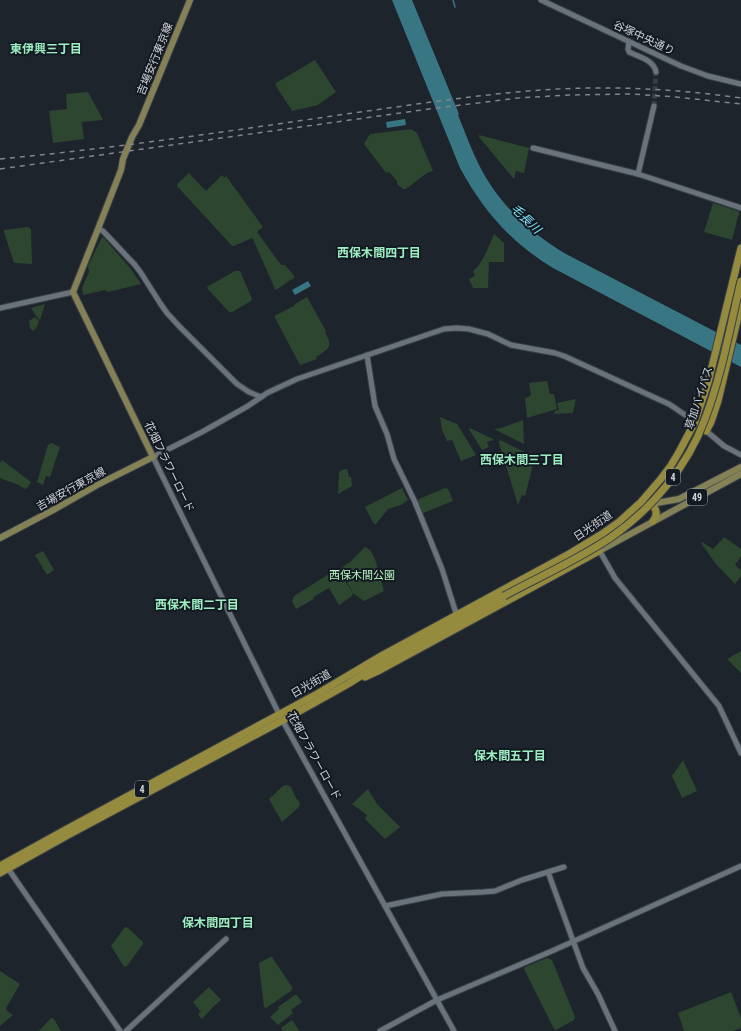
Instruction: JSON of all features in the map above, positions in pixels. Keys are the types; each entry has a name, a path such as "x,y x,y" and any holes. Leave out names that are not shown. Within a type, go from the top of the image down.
{"highway":[{"name":"草加バイパス","path":"629,514 651,491 670,467 695,422 708,383 741,248"},
{"name":"草加バイパス","path":"504,596 610,538 648,506 674,476 695,441 705,420 715,390 741,281"},
{"path":"706,431 711,422 718,401 741,304"},
{"path":"651,504 657,511 656,518 653,521"},
{"name":"4","path":"629,514 643,506 651,504"},
{"name":"日光街道","path":"281,717 381,656 594,540 615,526 629,514"},
{"name":"4","path":"348,684 380,670 599,551"},
{"name":"日光街道","path":"0,873 4,866 46,840 281,717 348,684 386,660 504,596"}],"main road":[{"name":"吉場安行東京線","path":"73,292 121,170 137,137 139,125 190,0"},
{"name":"花畑フラワーロード","path":"73,292 153,457"},
{"name":"吉場安行東京線","path":"0,538 55,510 99,484 153,457"},
{"name":"49","path":"651,504 678,499 741,467"},
{"name":"49","path":"599,551 741,474"}],"street":[{"name":"谷塚中央通り","path":"541,0 695,72 741,84"},
{"path":"629,42 629,52 651,63 655,67 656,72"},
{"path":"638,174 654,106"},
{"path":"533,148 638,174 741,208"},
{"path":"98,229 103,231 135,265 160,304 176,323 237,384 249,392 261,397"},
{"path":"0,308 73,292"},
{"path":"153,457 206,430 274,389 297,379 444,329 457,328 469,329 488,334 510,345 564,356 670,404 724,446 741,455"},
{"path":"366,355 375,406 387,434 394,459 415,502 442,569 457,615"},
{"name":"花畑フラワーロード","path":"153,457 281,717 454,1031"},
{"path":"594,540 615,578 719,706 741,753"},
{"path":"4,866 120,1031"},
{"path":"380,1031 437,1000 741,866"},
{"path":"385,906 442,894 495,891 522,880 564,867"},
{"path":"548,872 585,971 598,994 615,1031"},
{"path":"126,1031 226,939"}],"green space":[{"path":"315,60 336,92 318,105 292,111 276,86 276,83"},
{"path":"88,92 103,120 82,122 84,139 53,143 49,111 67,109 66,94"},
{"path":"411,129 417,133 433,171 427,173 406,189 403,189 397,184 397,181 389,172 386,173 364,144 370,134"},
{"path":"479,135 529,148 524,173 516,171 514,179 479,137"},
{"path":"189,173 206,191 222,175 224,178 226,176 263,227 257,232 281,265 285,265 295,277 276,290 253,239 252,238 232,246 177,186 177,184"},
{"path":"713,203 738,211 739,213 732,240 704,232"},
{"path":"28,227 31,229 32,264 14,263 4,230"},
{"path":"494,234 504,243 504,262 489,262 488,288 473,288 469,279 475,276 473,271 483,259"},
{"path":"103,237 131,269 141,284 108,292 105,290 83,295 82,288 89,272 88,266"},
{"path":"235,271 240,271 252,299 232,312 229,312 207,287"},
{"path":"307,297 326,331 329,347 316,357 317,359 300,365 274,316 294,306"},
{"path":"45,304 40,320 31,308"},
{"path":"35,317 39,321 37,327 33,331 30,328 29,321"},
{"path":"547,381 550,394 554,394 557,409 527,418 525,398 531,395 529,383"},
{"path":"576,399 573,413 554,414 555,411 559,410 557,403"},
{"path":"440,417 457,424 476,455 461,461 452,440 447,441 442,430"},
{"path":"523,420 524,444 494,429 501,428"},
{"path":"470,428 494,440 487,442 489,447 482,450 469,429"},
{"path":"500,440 535,457 525,496 522,495 518,505 499,443"},
{"path":"51,443 60,447 50,477 46,476 43,485 37,482 48,445"},
{"path":"2,460 31,482 27,488 25,489 0,478 0,463"},
{"path":"347,469 349,477 351,477 352,486 338,494 339,472"},
{"path":"402,488 408,500 401,505 388,509 376,524 374,524 365,507"},
{"path":"445,488 448,489 453,501 423,513 418,501 419,499"},
{"path":"724,537 741,549 741,556 735,565 741,570 741,576 735,584 716,564 701,543 702,542 713,549"},
{"name":"西保木間公園","path":"365,547 370,550 375,559 384,591 364,601 354,594 339,569 350,562"},
{"path":"43,551 54,570 47,575 35,555"},
{"path":"337,569 353,593 352,596 339,605 329,588 313,597 314,599 296,609 292,601 294,596"},
{"path":"741,651 741,673 727,659"},
{"path":"683,760 697,791 682,798 672,776"},
{"path":"287,785 291,787 300,803 299,807 282,822 269,799 283,786"},
{"path":"368,789 377,804 400,827 385,839 365,819 367,815 352,804"},
{"path":"125,927 143,942 143,944 127,966 124,967 111,946"},
{"path":"272,957 292,987 292,990 266,1008 264,1007 259,963"},
{"path":"547,958 552,960 575,1017 574,1020 556,1030 554,1029 524,969 525,967"},
{"path":"0,971 20,984 6,1008 7,1011 13,1015 0,1026"},
{"path":"209,987 221,1000 202,1019 198,1014 201,1012 193,1002"},
{"path":"731,992 741,1018 741,1028 733,1031 684,1031 678,1013"},
{"path":"297,995 302,1002 291,1010 293,1013 278,1025 270,1017 279,1009 278,1007"},
{"path":"51,1018 54,1019 61,1031 39,1031"},
{"path":"292,1020 299,1030 283,1031 281,1028"}],"water":[{"path":"392,0 412,0 479,165 496,192 516,216 540,237 566,254 741,345 741,367 553,268 524,247 499,224 478,198 460,168"},
{"path":"405,119 406,125 387,128 386,122"},
{"path":"308,281 311,286 295,295 292,290"}],"waterway":[{"path":"453,0 455,7"}],"tunnel":[{"path":"654,106 656,72"}],"railway":[{"path":"0,159 133,144 484,95 528,91 581,88 634,88 741,98"},
{"path":"0,169 518,98 631,94 741,104"}],"district":[{"name":"東伊興三丁目","path":"46,49"},
{"name":"西保木間四丁目","path":"379,253"},
{"name":"西保木間三丁目","path":"522,460"},
{"name":"西保木間二丁目","path":"197,605"},
{"name":"保木間五丁目","path":"510,756"},
{"name":"保木間四丁目","path":"218,923"}],"water label":[{"name":"毛長川","path":"526,219"}]}
